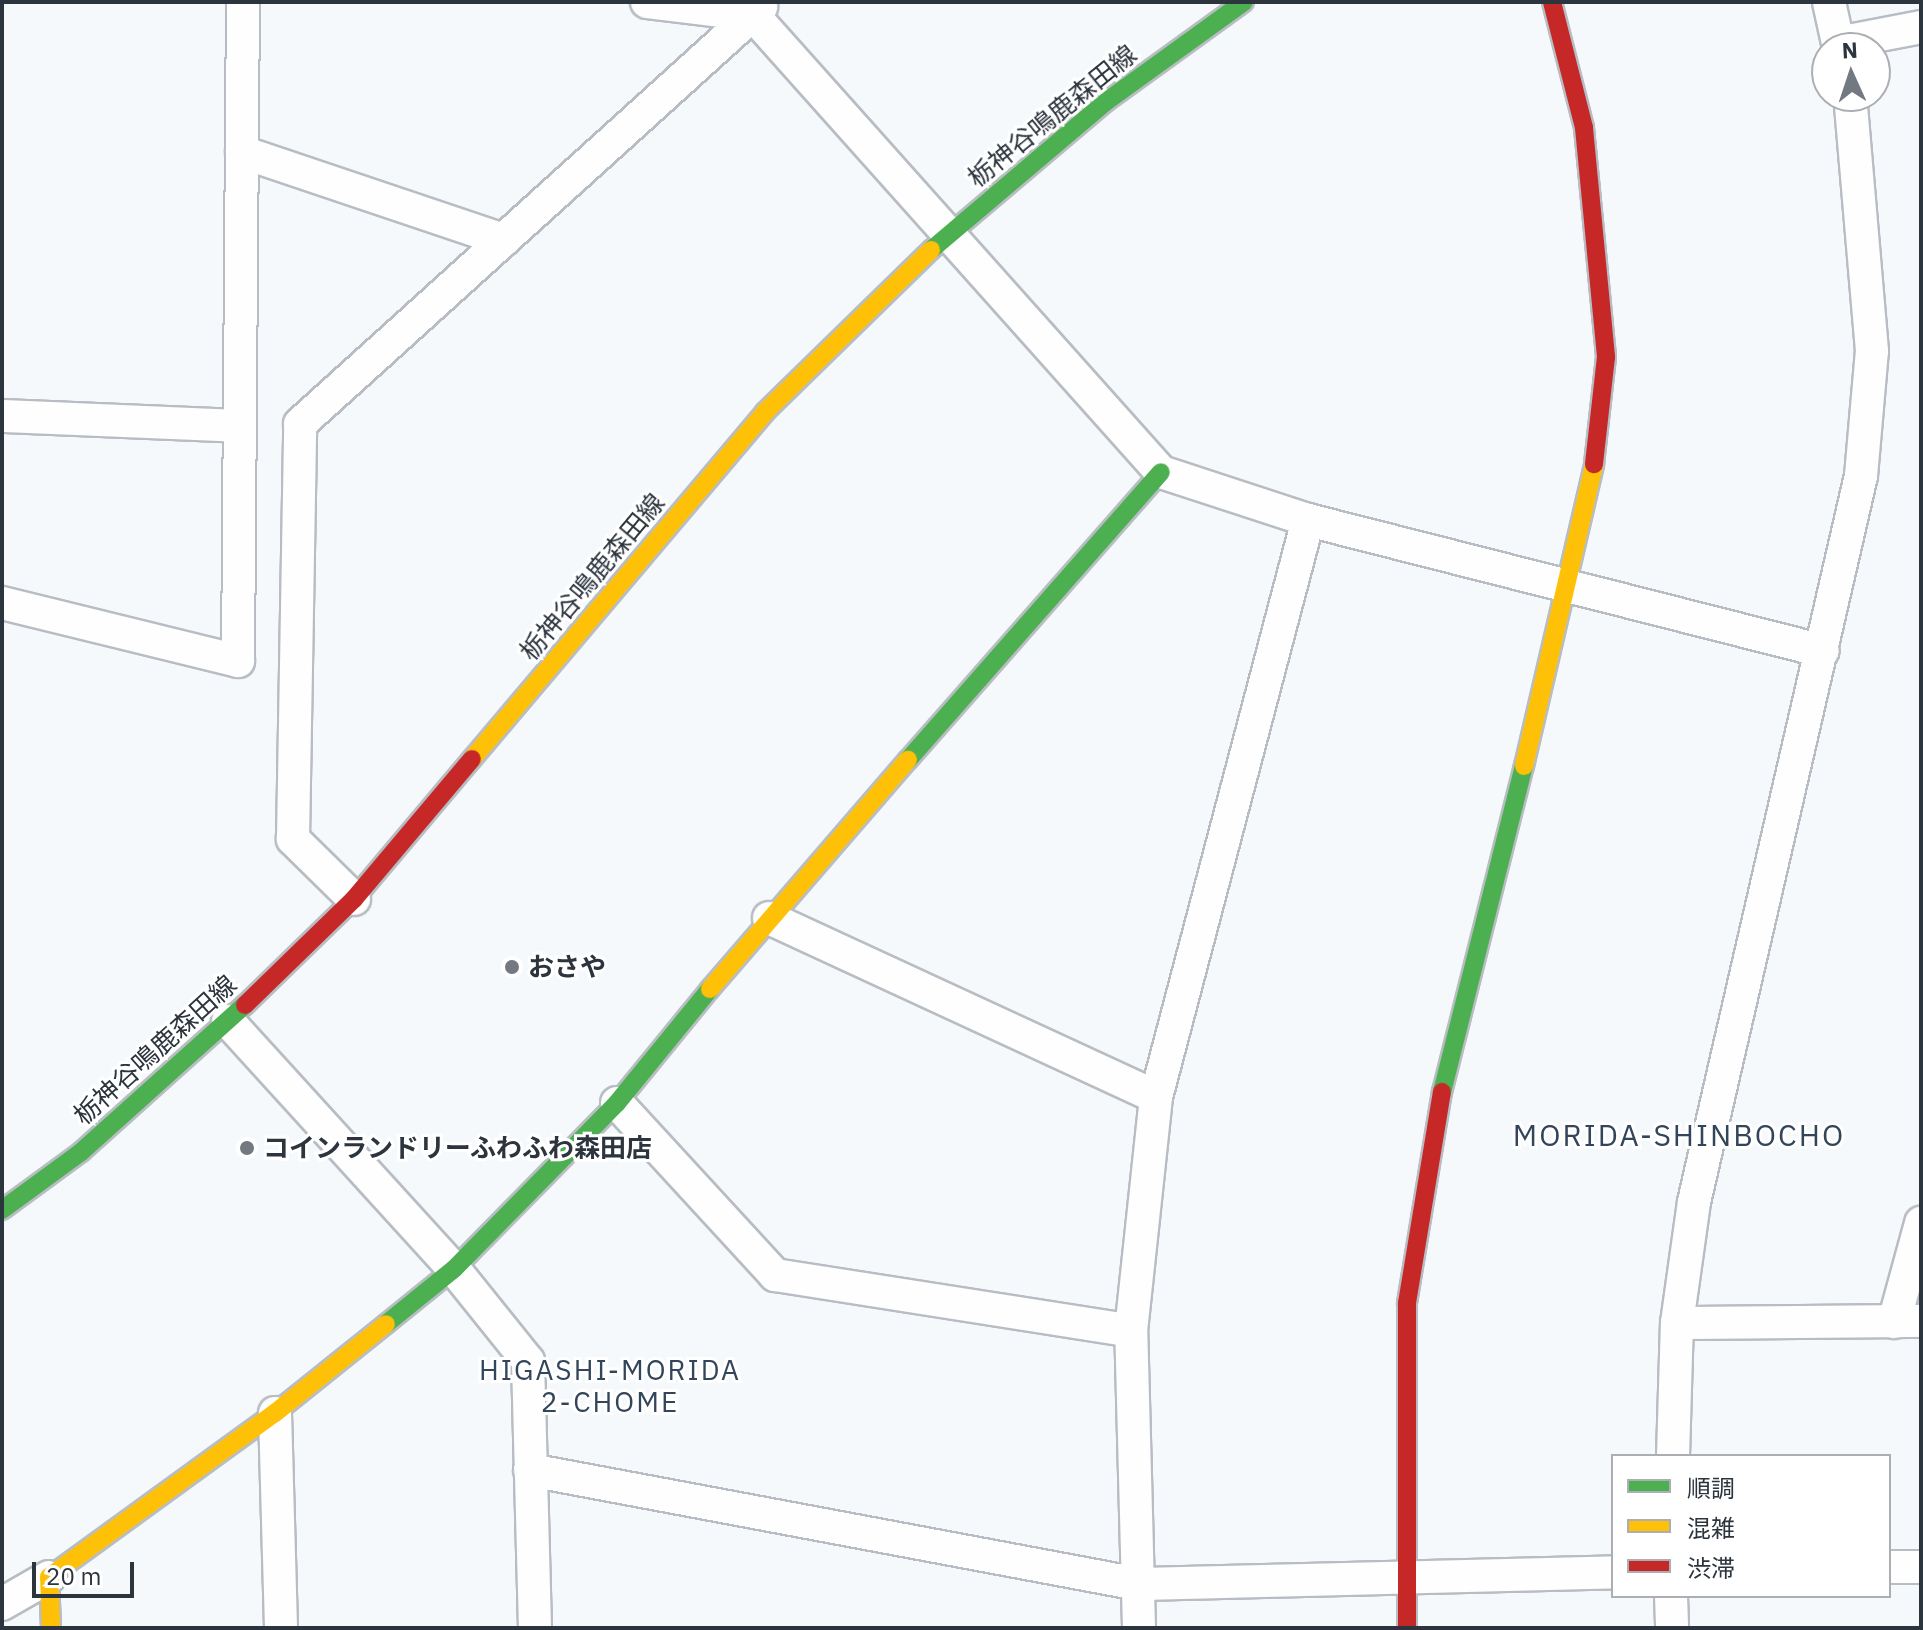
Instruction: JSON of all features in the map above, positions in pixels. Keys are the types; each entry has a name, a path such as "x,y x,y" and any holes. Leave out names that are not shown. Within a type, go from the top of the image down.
{"street":[{"path":"2,603 238,661 243,2"},
{"path":"647,2 760,9 946,235 1161,472 1308,520 1570,584 1823,651"},
{"name":"栃神谷鳴鹿森田線","path":"2,1210 81,1152 228,1021 354,899 765,412 946,235 1107,101 1244,2"},
{"path":"1407,1628 1407,1303 1434,1123 1570,584 1596,455 1606,357 1584,128 1552,2"},
{"path":"1829,2 1836,32"},
{"path":"354,899 293,839 300,424 760,9"},
{"path":"1891,34 1921,27"},
{"path":"1673,1454 1677,1323 1694,1202 1861,476 1872,351 1851,112"},
{"path":"242,152 504,240"},
{"path":"2,416 240,426"},
{"path":"2,1604 49,1577 275,1413 454,1269 617,1103 769,918 1161,472"},
{"path":"1139,1628 1131,1331 1156,1097 1308,520"},
{"path":"769,918 1156,1097"},
{"path":"228,1021 454,1269 528,1361 535,1628"},
{"path":"617,1103 775,1275 1131,1331"},
{"path":"1677,1323 1908,1322 1921,1223"},
{"path":"275,1413 281,1628"},
{"path":"530,1470 1138,1584 1611,1572"},
{"path":"1891,1567 1921,1567"},
{"path":"49,1577 51,1628"},
{"path":"1671,1598 1672,1628"}],"traffic: fast":[{"path":"931,250 1107,101 1244,2"},
{"path":"908,760 1161,472"},
{"path":"1442,1092 1524,766"},
{"path":"386,1324 454,1269 617,1103 710,989"},
{"path":"2,1210 81,1152 245,1005"}],"traffic: slow":[{"path":"472,759 765,412 931,250"},
{"path":"1524,766 1594,464"},
{"path":"710,989 908,760"},
{"path":"51,1628 49,1577 275,1413 386,1324"}],"traffic: jam":[{"path":"1552,2 1584,128 1606,357 1594,464"},
{"path":"245,1005 354,899 472,759"},
{"path":"1407,1628 1407,1303 1442,1092"}],"place":[{"name":"おさや","path":"512,967"},
{"name":"コインランドリーふわふわ森田店","path":"247,1148"}],"district":[{"name":"MORIDA-SHINBOCHO","path":"1679,1135"},
{"name":"HIGASHI-MORIDA 2-CHOME","path":"610,1386"}]}
